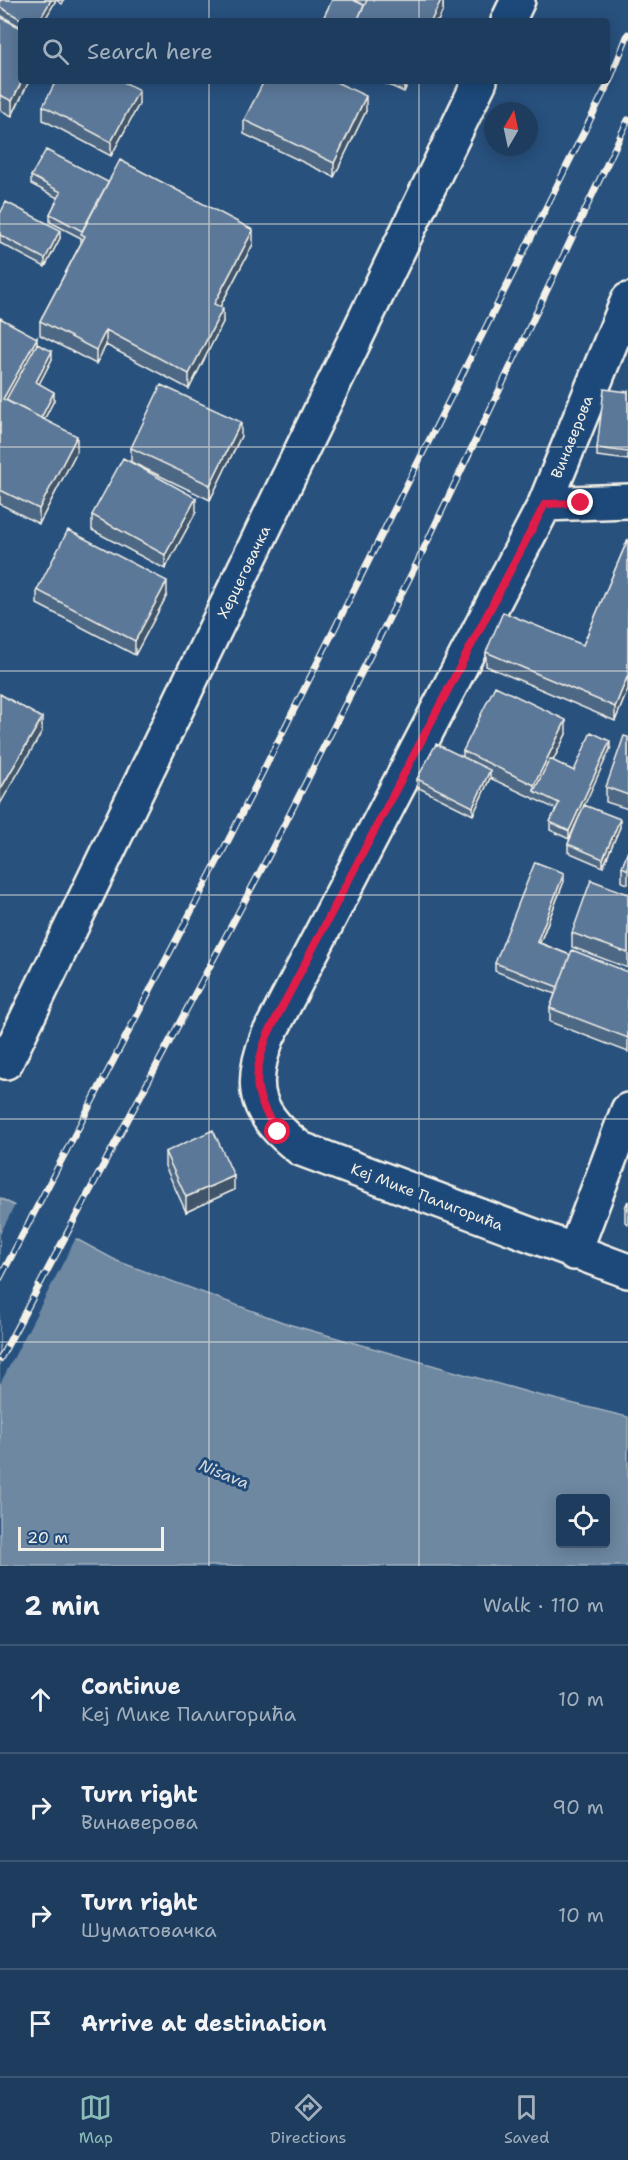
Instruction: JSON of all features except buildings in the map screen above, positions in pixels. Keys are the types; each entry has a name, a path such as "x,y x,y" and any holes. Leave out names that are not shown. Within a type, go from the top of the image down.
{"street":[{"path":"509,18 518,0"},
{"name":"Херцеговачка","path":"3,1057 479,84"},
{"name":"Винаверова","path":"256,1087 258,1061 267,1036 545,504 628,300"},
{"path":"545,504 628,501"},
{"name":"Кеј Мике Палигорића","path":"256,1087 263,1110 278,1132 301,1149 574,1253 628,1270"},
{"path":"574,1253 628,1110"}],"water":[{"name":"Nisava","path":"0,1198 117,1261 288,1324 534,1394 628,1417 628,1566 0,1566"}],"pier":[{"path":"16,1203 77,1236 0,1384 0,1234"}],"railway":[{"path":"610,79 628,34"},
{"path":"0,1278 231,835 608,84"},
{"path":"0,1359 268,857 418,561 628,120"}],"route":[{"path":"278,1132 263,1110 256,1087 258,1061 267,1036 283,1010 545,504 581,503"}]}
